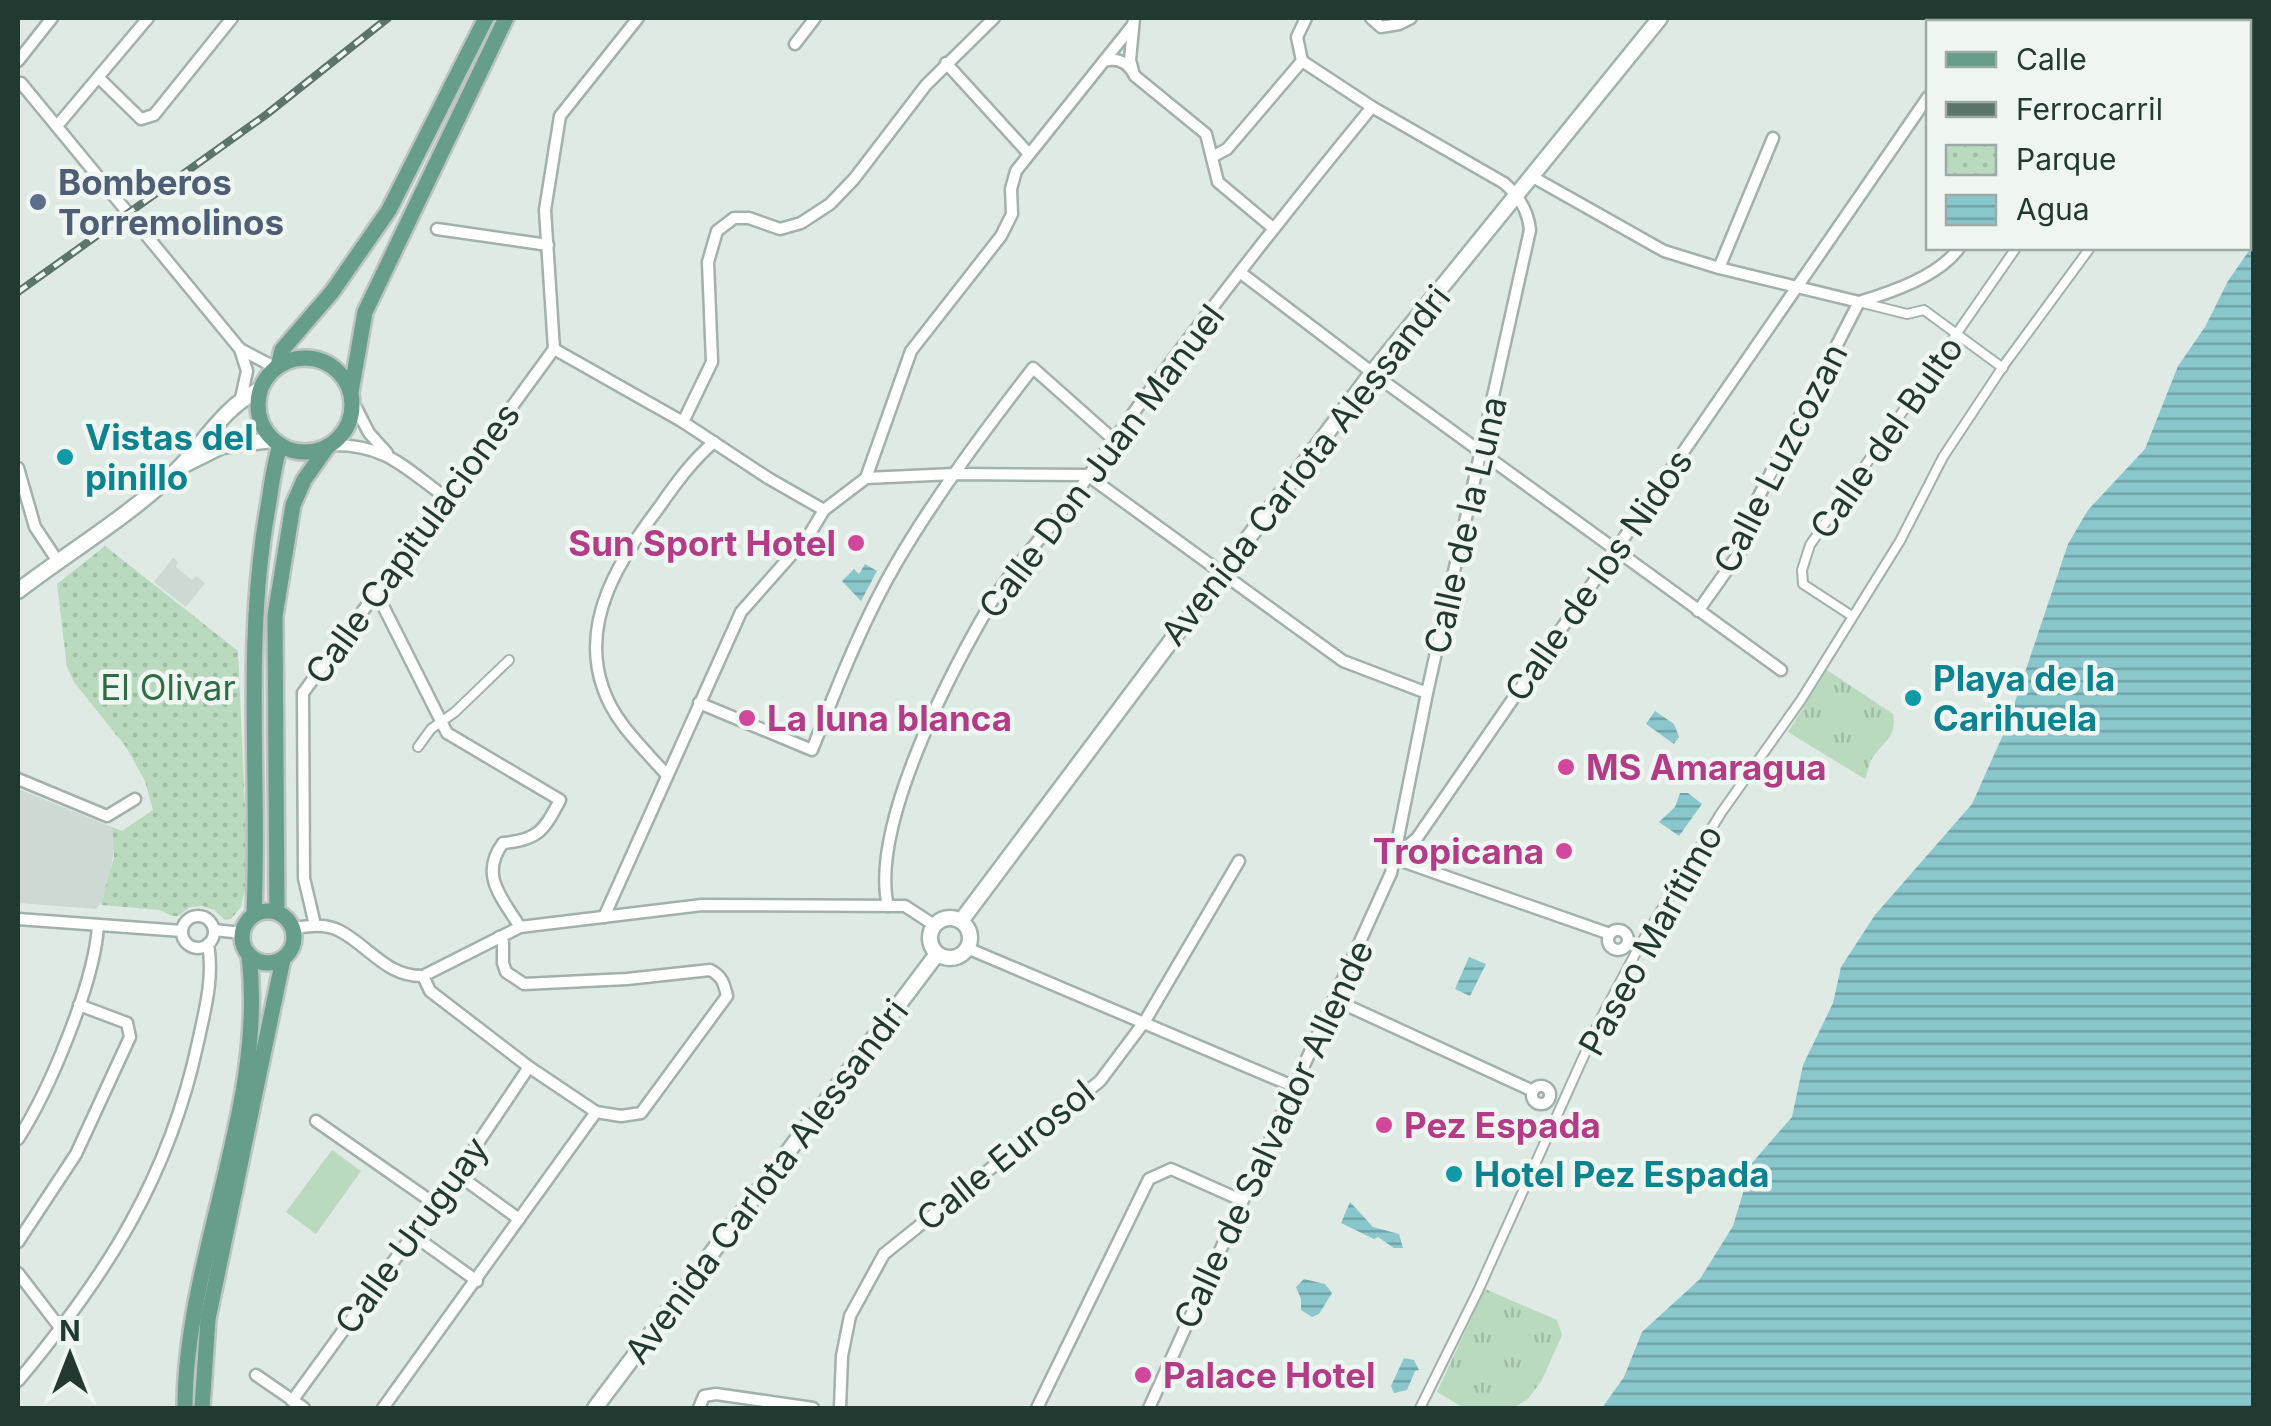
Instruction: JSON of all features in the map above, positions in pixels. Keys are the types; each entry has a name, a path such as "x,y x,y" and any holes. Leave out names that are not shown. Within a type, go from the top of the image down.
{"main road":[{"path":"181,466 241,398 262,387 277,367 282,350 332,292 389,210 486,18"},
{"path":"277,912 275,616 293,505 304,480 348,426 366,312 506,18"},
{"name":"Avenida Carlota Alessandri","path":"961,921 1372,373 1660,18"},
{"path":"277,367 292,360 321,361 344,378 352,397"},
{"path":"185,1408 194,1315 250,1053 253,989 242,933 254,914 258,842 256,614 277,443 259,416 262,387"},
{"path":"18,591 181,466 222,446 277,443 304,453 330,446"},
{"path":"202,1408 208,1319 283,959 294,944 286,917 277,912 254,914"},
{"path":"947,918 961,921 969,931 967,948 954,958 937,954 930,941 934,925 947,918"},
{"name":"Avenida Carlota Alessandri","path":"595,1408 937,954"},
{"path":"249,956 260,962 283,959"}],"street":[{"path":"52,18 18,62 24,74 19,85 240,349 247,371 262,387"},
{"path":"57,126 148,18"},
{"path":"99,78 142,119 154,115 232,18"},
{"path":"638,18 560,116 545,210 554,349 683,422 824,510"},
{"path":"795,44 814,18"},
{"path":"683,422 712,362 708,262 716,231 734,218 749,218 780,229 801,222 830,204 854,179 926,84 994,18"},
{"path":"1306,18 1297,37 1302,61 1517,194"},
{"path":"1371,18 1381,28 1412,18"},
{"path":"604,917 742,612 809,535 824,510 866,478 911,350 1001,236 1012,214 1011,189 1016,172 1133,22"},
{"path":"1133,22 1130,60 1135,76"},
{"path":"1103,61 1122,61 1206,134 1218,182 1273,228"},
{"path":"1212,156 1227,149 1302,61"},
{"path":"946,63 1029,154"},
{"name":"Calle de los Nidos","path":"1393,858 1417,838 1926,100"},
{"name":"Calle Don Juan Manuel","path":"888,906 883,886 905,780 985,612 1273,228 1372,107"},
{"path":"1720,268 1773,138"},
{"path":"1531,176 1664,251 1907,314 1924,310 2003,368"},
{"name":"Calle de la Luna","path":"1393,858 1530,230 1529,218 1517,194"},
{"path":"436,229 548,244"},
{"path":"1859,302 1912,281 1957,250"},
{"name":"Calle del Bulto","path":"1852,616 1803,584 1802,570 1810,544 2015,250"},
{"name":"Paseo Marítimo","path":"1420,1408 1478,1291 1600,1020 1640,945 1900,541 1943,457 2089,250"},
{"path":"1241,273 1780,670"},
{"name":"Calle Luzcozan","path":"1698,612 1747,542 1756,502 1859,302"},
{"path":"240,349 277,367"},
{"name":"Calle Capitulaciones","path":"314,925 304,878 303,693 554,349"},
{"path":"699,703 812,750 896,563 954,474 1033,368 1114,440"},
{"path":"241,398 247,371"},
{"path":"352,397 369,433 391,458"},
{"path":"666,774 623,725 603,691 596,665 597,631 603,600 621,558 697,457 714,442"},
{"path":"330,446 362,445 391,458 445,497"},
{"path":"18,468 35,527 57,560"},
{"path":"866,478 1088,475 1343,661 1427,693"},
{"path":"376,594 447,733 560,800 538,834 526,841 503,843 492,857 494,884 520,927"},
{"path":"418,747 432,728 509,660"},
{"path":"18,778 107,816 135,800"},
{"path":"1393,858 1610,934"},
{"name":"Calle de Salvador Allende","path":"1149,1408 1335,1000 1393,858"},
{"name":"Calle Eurosol","path":"840,1408 842,1356 850,1316 884,1254 1100,1081 1145,1022 1240,861"},
{"path":"292,928 314,925 340,930 407,977 423,976 520,927 702,905 905,906 934,925"},
{"path":"18,1381 61,1330 116,1251 146,1196 186,1096 208,998 208,944 214,930 209,920 196,916 186,921 184,940 192,946 208,944"},
{"path":"18,918 182,931"},
{"path":"18,1139 79,1004 98,925"},
{"path":"214,930 242,933"},
{"path":"423,976 430,991 529,1067 596,1112 621,1116 642,1113 727,996 718,974 710,970 524,984 506,972 503,942 499,938"},
{"path":"967,948 1295,1087"},
{"path":"1335,1000 1532,1091"},
{"path":"18,1242 76,1154 130,1038 127,1023 79,1004"},
{"name":"Calle Uruguay","path":"292,1401 457,1174 529,1067"},
{"path":"383,1408 596,1112"},
{"path":"316,1121 435,1204"},
{"path":"1036,1408 1149,1178 1171,1170 1241,1200"},
{"path":"457,1174 519,1219"},
{"path":"413,1234 477,1281"},
{"path":"18,1274 61,1330"},
{"path":"256,1375 304,1408"},
{"path":"699,1408 704,1396 716,1394 813,1408"}],"shaded area":[{"path":"173,558 178,562 176,567 192,580 196,576 205,583 186,607 154,582"},
{"path":"18,789 112,827 110,875 104,899 96,909 18,903"}],"green space":[{"name":"El Olivar","path":"105,546 238,651 248,877 241,907 231,919 225,920 203,906 190,907 172,916 160,910 101,905 114,857 112,827 122,831 153,810 145,781 126,747 74,682 67,667 57,584"},
{"path":"1827,670 1893,714 1892,733 1871,760 1865,779 1788,732"},
{"path":"332,1150 361,1171 316,1234 286,1212"},
{"path":"1485,1289 1557,1320 1562,1335 1542,1380 1528,1399 1513,1408 1464,1408 1437,1392"}],"water":[{"path":"2253,245 2253,1408 1602,1408 1624,1377 1642,1332 1700,1279 1733,1226 1752,1163 1792,1117 1803,1065 1833,1003 1841,967 1875,915 1972,804 2007,726 2068,544 2088,510 2145,449 2178,366"},
{"path":"865,564 877,571 861,601 842,581 854,569 859,574"},
{"path":"1655,711 1674,724 1679,737 1674,744 1646,724"},
{"path":"1680,793 1688,793 1702,804 1679,836 1659,822 1675,807"},
{"path":"1469,957 1486,964 1470,996 1455,989"},
{"path":"1350,1202 1373,1227 1399,1234 1403,1248 1394,1248 1378,1237 1374,1239 1341,1223"},
{"path":"1304,1279 1325,1284 1332,1293 1319,1314 1312,1317 1301,1310 1296,1287"},
{"path":"1404,1358 1414,1360 1419,1370 1407,1390 1394,1393 1391,1386"}],"railway":[{"path":"18,292 267,114 388,18"}],"place":[{"name":"Bomberos Torremolinos","path":"38,202"},
{"name":"Vistas del pinillo","path":"65,457"},
{"name":"Sun Sport Hotel","path":"856,543"},
{"name":"Playa de la Carihuela","path":"1913,698"},
{"name":"La luna blanca","path":"747,718"},
{"name":"MS Amaragua","path":"1566,767"},
{"name":"Tropicana","path":"1564,851"},
{"name":"Pez Espada","path":"1384,1125"},
{"name":"Hotel Pez Espada","path":"1454,1174"},
{"name":"Palace Hotel","path":"1143,1375"}]}
